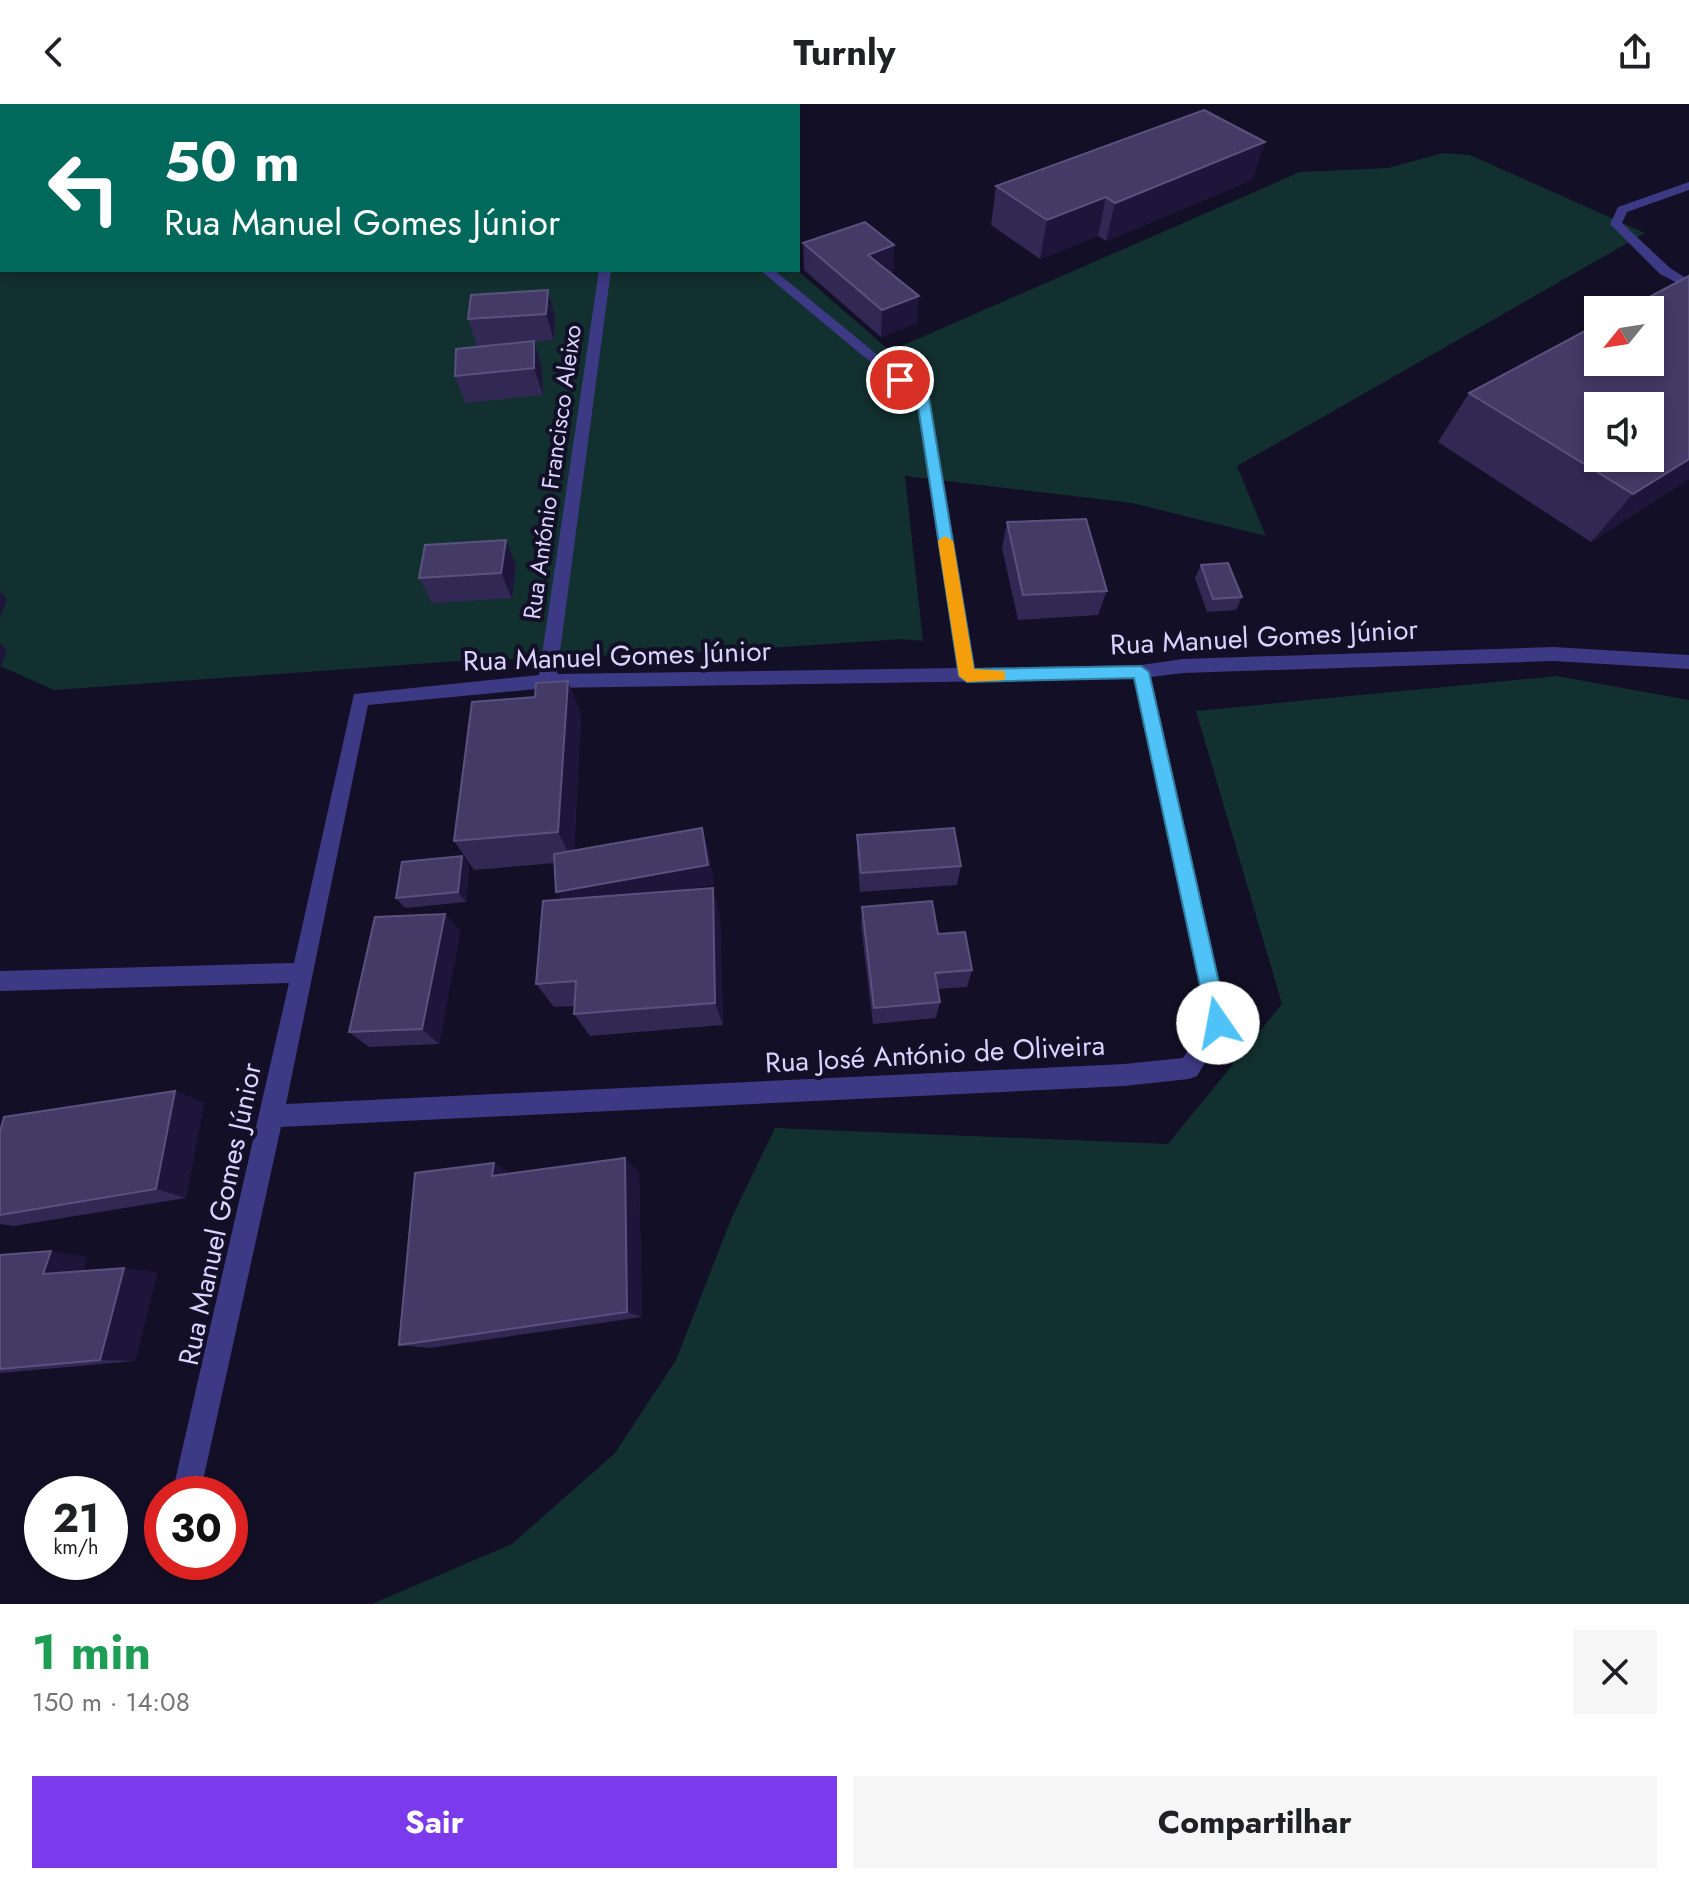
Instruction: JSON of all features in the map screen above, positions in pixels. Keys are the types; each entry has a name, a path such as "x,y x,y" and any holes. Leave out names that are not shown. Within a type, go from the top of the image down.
{"street":[{"path":"1689,186 1622,210 1616,224 1665,271 1689,285"},
{"name":"Rua António Francisco Aleixo","path":"547,681 605,272"},
{"path":"768,272 923,398 967,676"},
{"name":"Rua Manuel Gomes Júnior","path":"190,1476 272,1116 360,699 547,681 1141,672 1183,666 1553,654 1689,662"},
{"name":"Rua José António de Oliveira","path":"272,1116 1124,1075 1189,1068 1218,1023 1141,672"},
{"path":"0,981 300,973"}],"green space":[{"path":"1443,153 1470,155 1645,233 1237,466 1266,536 1132,503 905,476 923,641 902,639 726,651 458,661 54,690 0,666 0,272 799,272 890,351 1300,172 1388,168"},
{"path":"1557,676 1689,700 1689,1604 372,1604 512,1544 615,1453 676,1360 732,1217 775,1128 1168,1144 1282,1004 1196,711"}],"building":[{"path":"1204,110 1265,142 1115,203 1106,197 1047,220 996,186"},
{"path":"865,222 894,245 868,255 919,296 882,310 803,243"},
{"path":"1689,276 1689,459 1633,494 1597,472 1664,472 1664,392 1584,392 1584,464 1469,393 1584,331 1584,376 1664,376 1664,296 1651,296"},
{"path":"548,290 546,314 468,319 471,295"},
{"path":"534,341 534,368 455,376 456,349"},
{"path":"1086,519 1107,591 1023,595 1007,522"},
{"path":"506,540 501,573 419,578 425,545"},
{"path":"1228,563 1242,597 1213,599 1201,565"},
{"path":"568,681 558,832 454,841 472,702 535,697 536,683"},
{"path":"702,828 708,865 556,892 554,854"},
{"path":"954,828 961,866 861,873 857,835"},
{"path":"462,856 458,892 396,898 402,862"},
{"path":"713,888 715,1003 574,1014 576,981 536,984 543,901"},
{"path":"932,901 938,934 965,932 972,970 935,973 940,1002 874,1008 862,907"},
{"path":"445,914 422,1029 349,1032 375,917"},
{"path":"175,1091 156,1189 0,1215 0,1132 4,1117"},
{"path":"625,1158 627,1312 399,1345 415,1173 494,1163 492,1176"},
{"path":"51,1251 43,1274 124,1268 100,1360 0,1369 0,1255"}],"slow traffic":[{"path":"945,541 967,676 999,675"}],"route":[{"path":"900,380 923,398 967,676 1141,672 1218,1023"}]}
